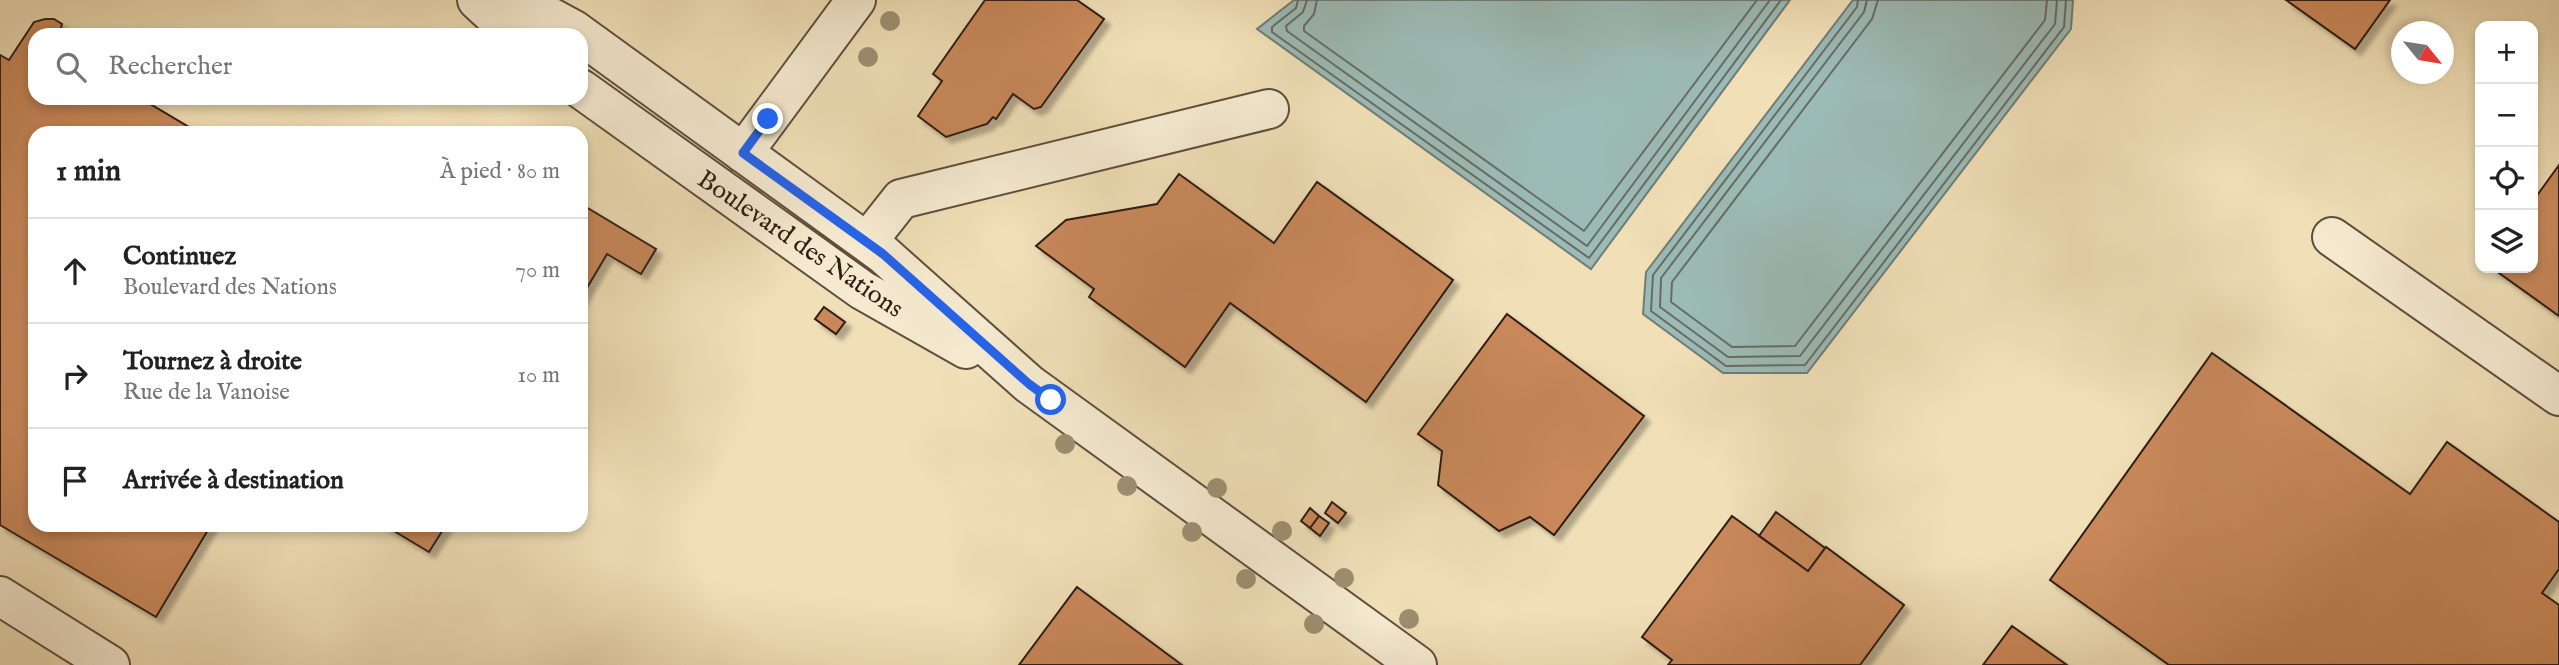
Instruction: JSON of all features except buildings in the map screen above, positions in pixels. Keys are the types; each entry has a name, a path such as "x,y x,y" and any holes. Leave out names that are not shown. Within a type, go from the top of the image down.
{"street":[{"path":"477,0 507,28"},
{"name":"Boulevard des Nations","path":"519,0 570,28"},
{"path":"743,153 856,0"},
{"name":"Boulevard des Nations","path":"588,40 883,254 1029,384 1417,665"},
{"name":"Boulevard des Nations","path":"588,94 862,290 1029,384"},
{"path":"867,242 901,199 1269,109"},
{"path":"2332,237 2559,396"},
{"path":"0,596 110,665"}],"water":[{"path":"1294,0 1790,0 1591,269 1257,29"},
{"path":"1853,0 2073,0 2071,29 1807,373 1723,373 1643,314 1646,272"}],"route":[{"path":"768,119 743,153 883,254 1029,384 1051,400"}]}
